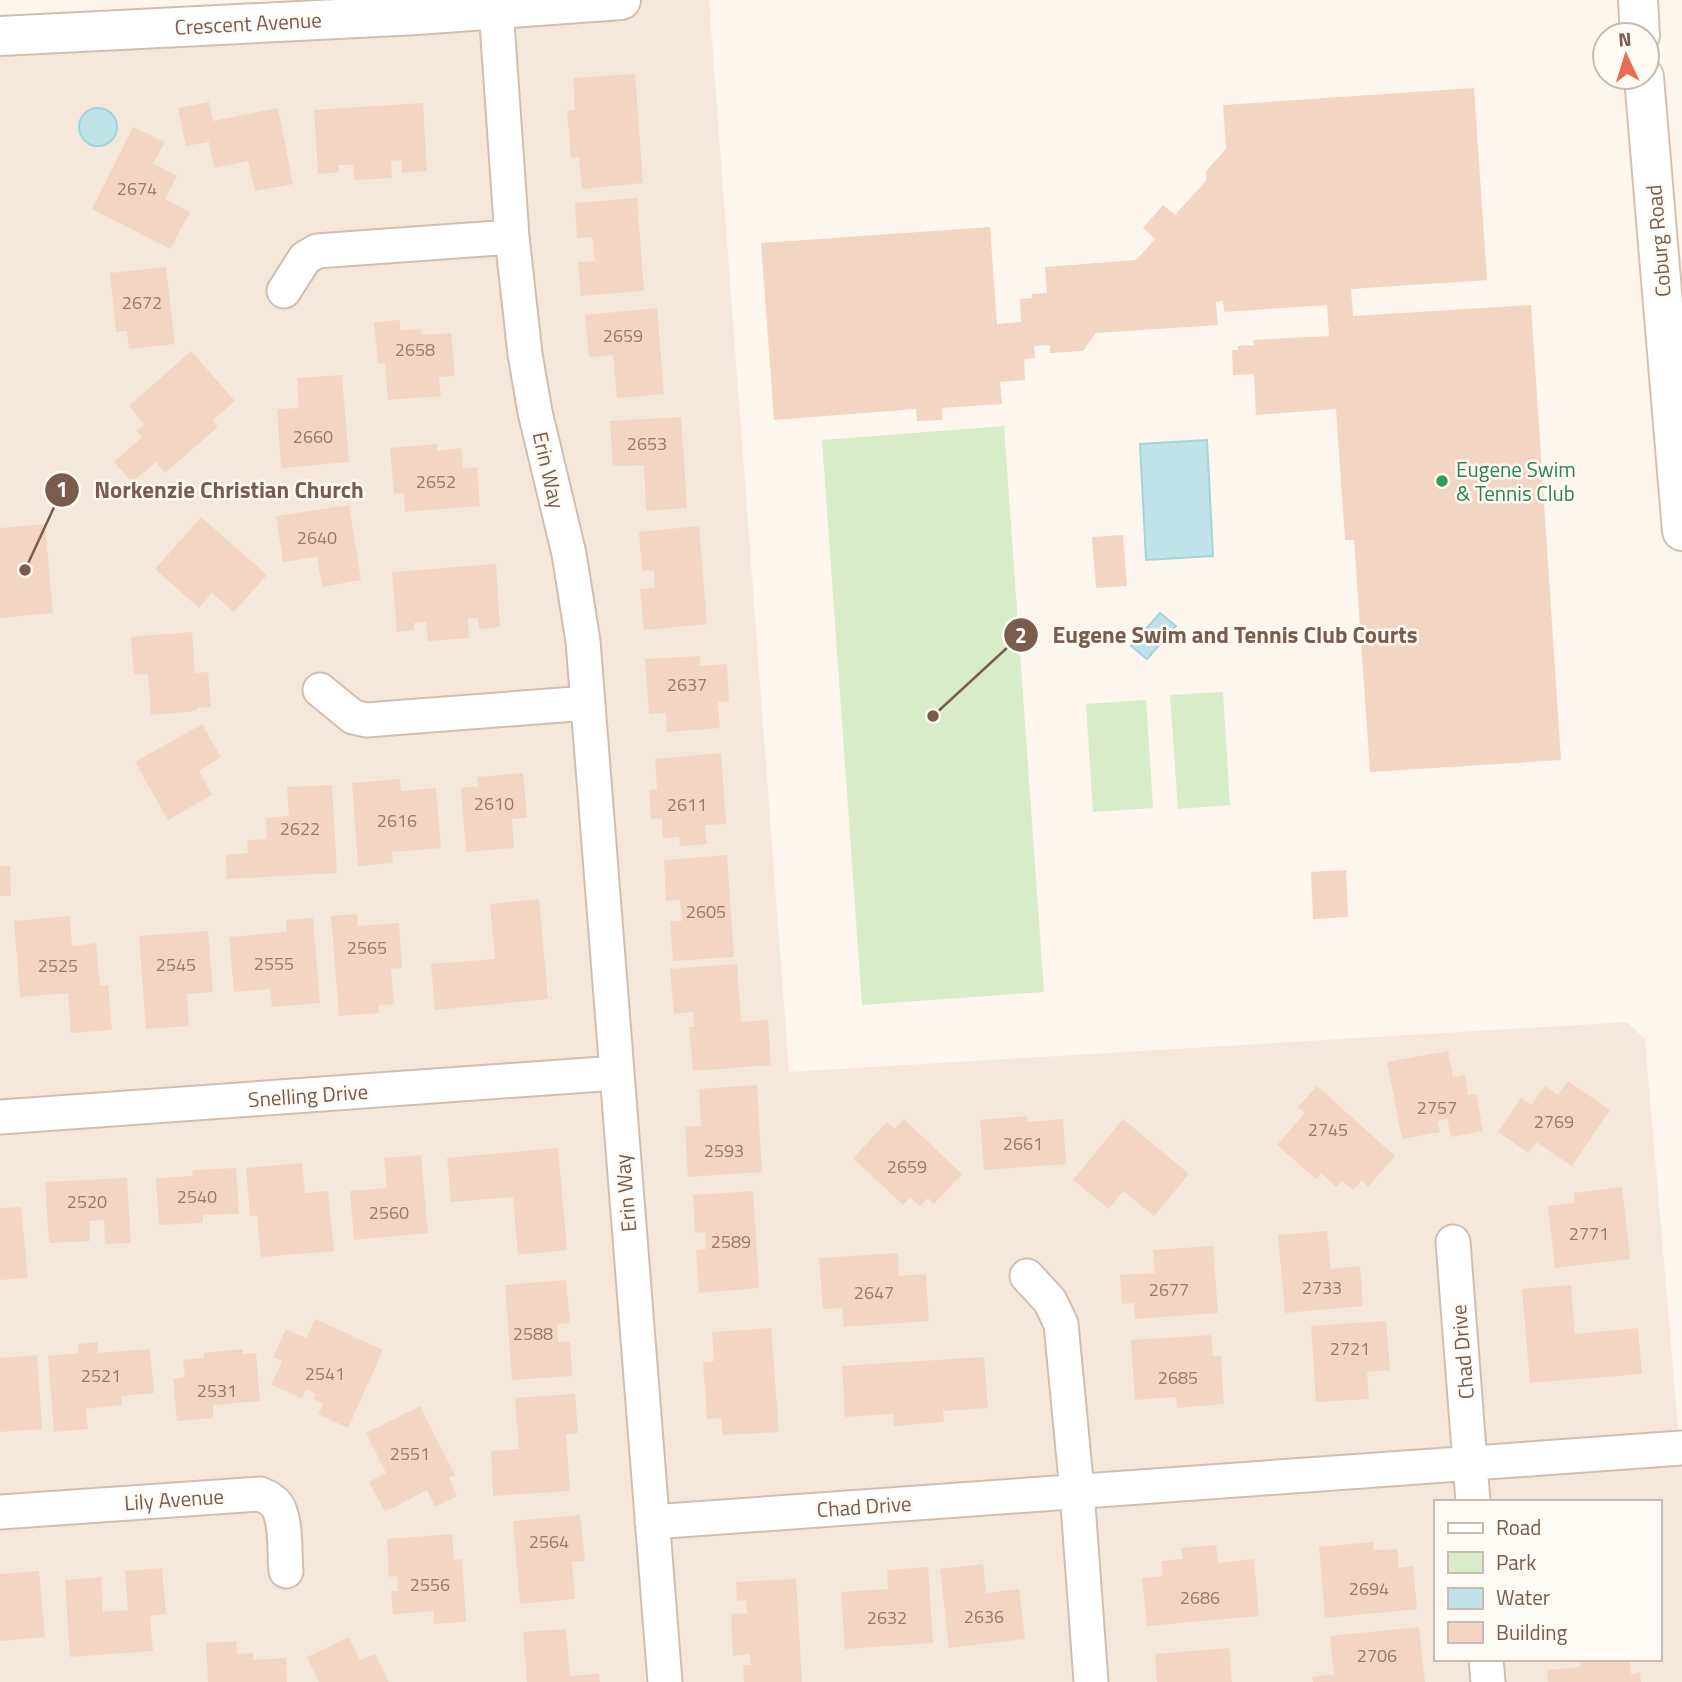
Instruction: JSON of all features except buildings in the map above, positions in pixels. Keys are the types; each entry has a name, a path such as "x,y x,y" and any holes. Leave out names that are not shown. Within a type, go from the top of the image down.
{"street":[{"name":"Crescent Avenue","path":"0,36 621,0"},
{"path":"1637,0 1639,21"},
{"name":"Erin Way","path":"496,9 512,237 530,386 569,554 583,641 665,1682"},
{"name":"Coburg Road","path":"1645,91 1682,531"},
{"path":"284,291 305,258 317,251 512,237"},
{"path":"320,690 353,717 366,720 588,703"},
{"name":"Snelling Drive","path":"0,1117 616,1073"},
{"name":"Chad Drive","path":"1453,1242 1473,1500"},
{"path":"1027,1276 1050,1301 1061,1324 1091,1682"},
{"name":"Chad Drive","path":"652,1522 1682,1448"},
{"name":"Lily Avenue","path":"0,1511 260,1494 278,1506 282,1520 286,1571"},
{"path":"1486,1661 1488,1682"}],"shaded area":[{"path":"616,0 709,0 789,1072 1627,1022 1645,1039 1682,1474 1682,1682 0,1682 0,42"}],"green space":[{"path":"1004,426 1044,992 862,1005 822,440"},
{"path":"1223,692 1230,805 1178,809 1170,695"},
{"path":"1146,700 1153,808 1093,812 1086,704"}],"water":[{"path":"98,108 111,114 117,127 111,140 98,146 85,140 79,127 85,114"},
{"path":"1207,440 1213,556 1146,560 1140,444"},
{"path":"1160,613 1176,626 1147,659 1131,646"}],"place":[{"name":"Eugene Swim & Tennis Club","path":"1442,481"},
{"name":"Norkenzie Christian Church","path":"25,570"},
{"name":"Eugene Swim and Tennis Club Courts","path":"933,716"}]}
